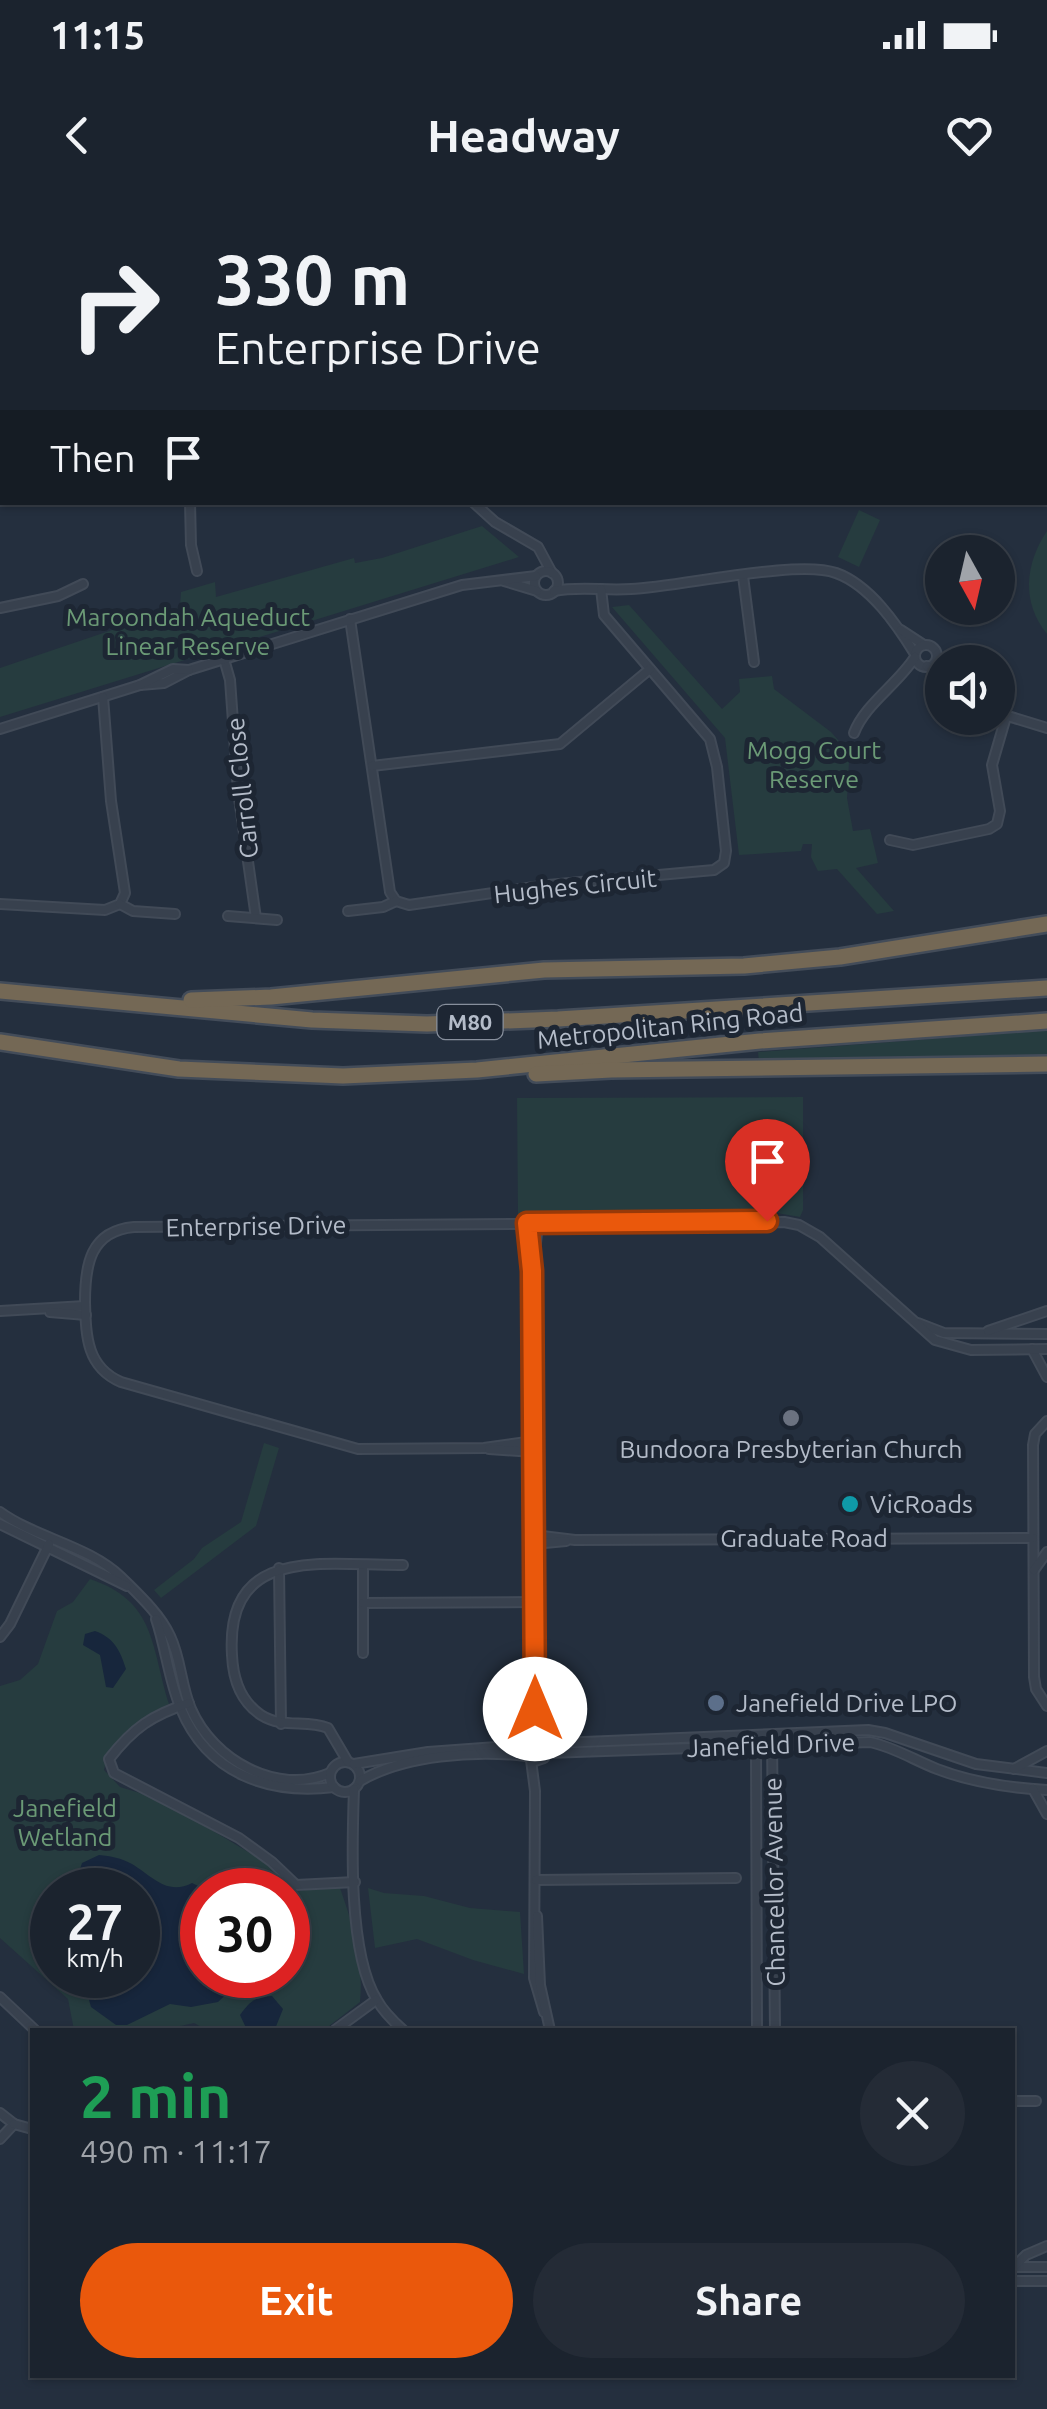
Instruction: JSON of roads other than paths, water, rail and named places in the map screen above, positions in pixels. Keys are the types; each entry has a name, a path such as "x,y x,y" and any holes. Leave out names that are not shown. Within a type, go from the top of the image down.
{"highway":[{"path":"937,943 1047,916"},
{"path":"146,1004 270,997 544,970 744,966 937,943 1047,924"},
{"name":"Metropolitan Ring Road","path":"0,991 346,1022 428,1024 1047,988"},
{"name":"Metropolitan Ring Road","path":"0,1042 179,1069 280,1075 432,1074 760,1041 1047,1021"},
{"path":"432,1074 476,1078 630,1070 1047,1064"}],"street":[{"path":"190,505 190,546 198,571"},
{"path":"476,505 495,522 538,547 558,584 554,591"},
{"path":"537,591 534,582 538,574 538,547"},
{"path":"500,580 544,594 585,588 630,590 808,569 836,572 865,592 898,627 924,645 895,684 859,721 854,733"},
{"path":"0,729 140,685 164,683 189,670 462,585 554,574 585,588"},
{"path":"743,576 754,662"},
{"path":"0,608 58,596 83,584"},
{"name":"Hughes Circuit","path":"396,901 410,905 548,885 707,872 724,864 726,850 712,744 604,615 601,589"},
{"path":"348,912 396,901 390,890 350,619"},
{"path":"895,684 925,666 898,627"},
{"name":"Carroll Close","path":"224,659 230,680 238,791 256,918"},
{"path":"372,766 560,744 650,669"},
{"path":"103,696 111,800 124,885 120,904"},
{"path":"1015,719 1047,728"},
{"path":"890,840 914,844 997,824 1000,811 992,765 998,735"},
{"path":"0,904 104,910 120,904 133,911 175,914"},
{"path":"228,916 277,920"},
{"path":"527,1223 532,1271 535,1709 524,1747 536,1757"},
{"path":"532,1271 538,1223"},
{"name":"Enterprise Drive","path":"534,1452 352,1448 120,1382 92,1356 85,1310 89,1256 103,1238 123,1228 792,1223 820,1237 935,1340 971,1350 1047,1349"},
{"path":"0,1311 85,1310"},
{"path":"974,1334 1025,1321 1047,1310"},
{"name":"Enterprise Drive","path":"913,1321 944,1333 1047,1334"},
{"path":"1032,1350 1047,1377"},
{"path":"1047,1420 1033,1440 1034,1677 1036,1689 1047,1706"},
{"name":"Enterprise Drive","path":"484,1448 534,1442"},
{"path":"0,1512 49,1544 132,1588 154,1613 185,1705 213,1742 252,1770 300,1780 351,1763 510,1746 527,1739"},
{"path":"0,1524 49,1544"},
{"name":"Graduate Road","path":"534,1540 1033,1538"},
{"path":"0,1637 49,1544"},
{"path":"1034,1570 1047,1552"},
{"path":"401,2028 376,2000 362,1960 350,1817 360,1772 334,1735 321,1726 280,1724 257,1712 239,1691 231,1647 233,1619 243,1594 262,1575 280,1568 403,1564"},
{"path":"362,1565 363,1653"},
{"path":"280,1568 280,1724"},
{"path":"362,1603 534,1602"},
{"path":"185,1705 162,1712 129,1733 109,1759 114,1773 239,1838 296,1886 355,1882"},
{"name":"Janefield Drive","path":"185,1705 194,1734 206,1749 246,1778 282,1789 338,1789 357,1785 375,1772 428,1760 504,1754 536,1757 868,1730 976,1764 1047,1774"},
{"path":"535,1709 544,1739 536,1757 536,1909 544,2012 549,2028"},
{"path":"334,1735 332,1769 350,1817"},
{"name":"Janefield Drive","path":"527,1739 560,1743 756,1740"},
{"name":"Janefield Drive","path":"772,1739 870,1742 969,1780 1047,1790"},
{"name":"Chancellor Avenue","path":"772,1739 776,2028"},
{"name":"Chancellor Avenue","path":"756,1740 757,2028"},
{"path":"935,1749 934,1760 940,1770"},
{"path":"1014,1769 1047,1750"},
{"path":"1033,1789 1047,1814"},
{"path":"536,1880 736,1878"},
{"path":"0,1997 34,2028"},
{"path":"757,1999 775,1999"},
{"path":"337,2028 376,2000"},
{"path":"1015,2101 1036,2101"},
{"path":"2,2115 30,2128"},
{"path":"0,2140 14,2124"},
{"path":"1015,2266 1026,2255 1047,2246"},
{"path":"1015,2268 1047,2267"},
{"path":"1015,2281 1047,2281"}],"water":[{"path":"95,1631 115,1646 126,1669 113,1688 106,1687 100,1655 83,1645 85,1634"},
{"path":"99,1855 137,1868 80,1868 82,1863"},
{"path":"160,1882 180,1886 180,1998 222,1998 191,2007 170,2004 127,2025 116,2025 91,2007 88,1998 160,1998"},
{"path":"274,1998 283,2009 275,2028 246,2028 240,2015 253,2001"}],"place":[{"name":"Bundoora Presbyterian Church","path":"791,1418"},
{"name":"VicRoads","path":"850,1504"},
{"name":"Janefield Drive LPO","path":"716,1703"}],"park label":[{"name":"Maroondah Aqueduct Linear Reserve","path":"188,632"},
{"name":"Mogg Court Reserve","path":"814,764"},
{"name":"Janefield Wetland","path":"65,1822"}]}
